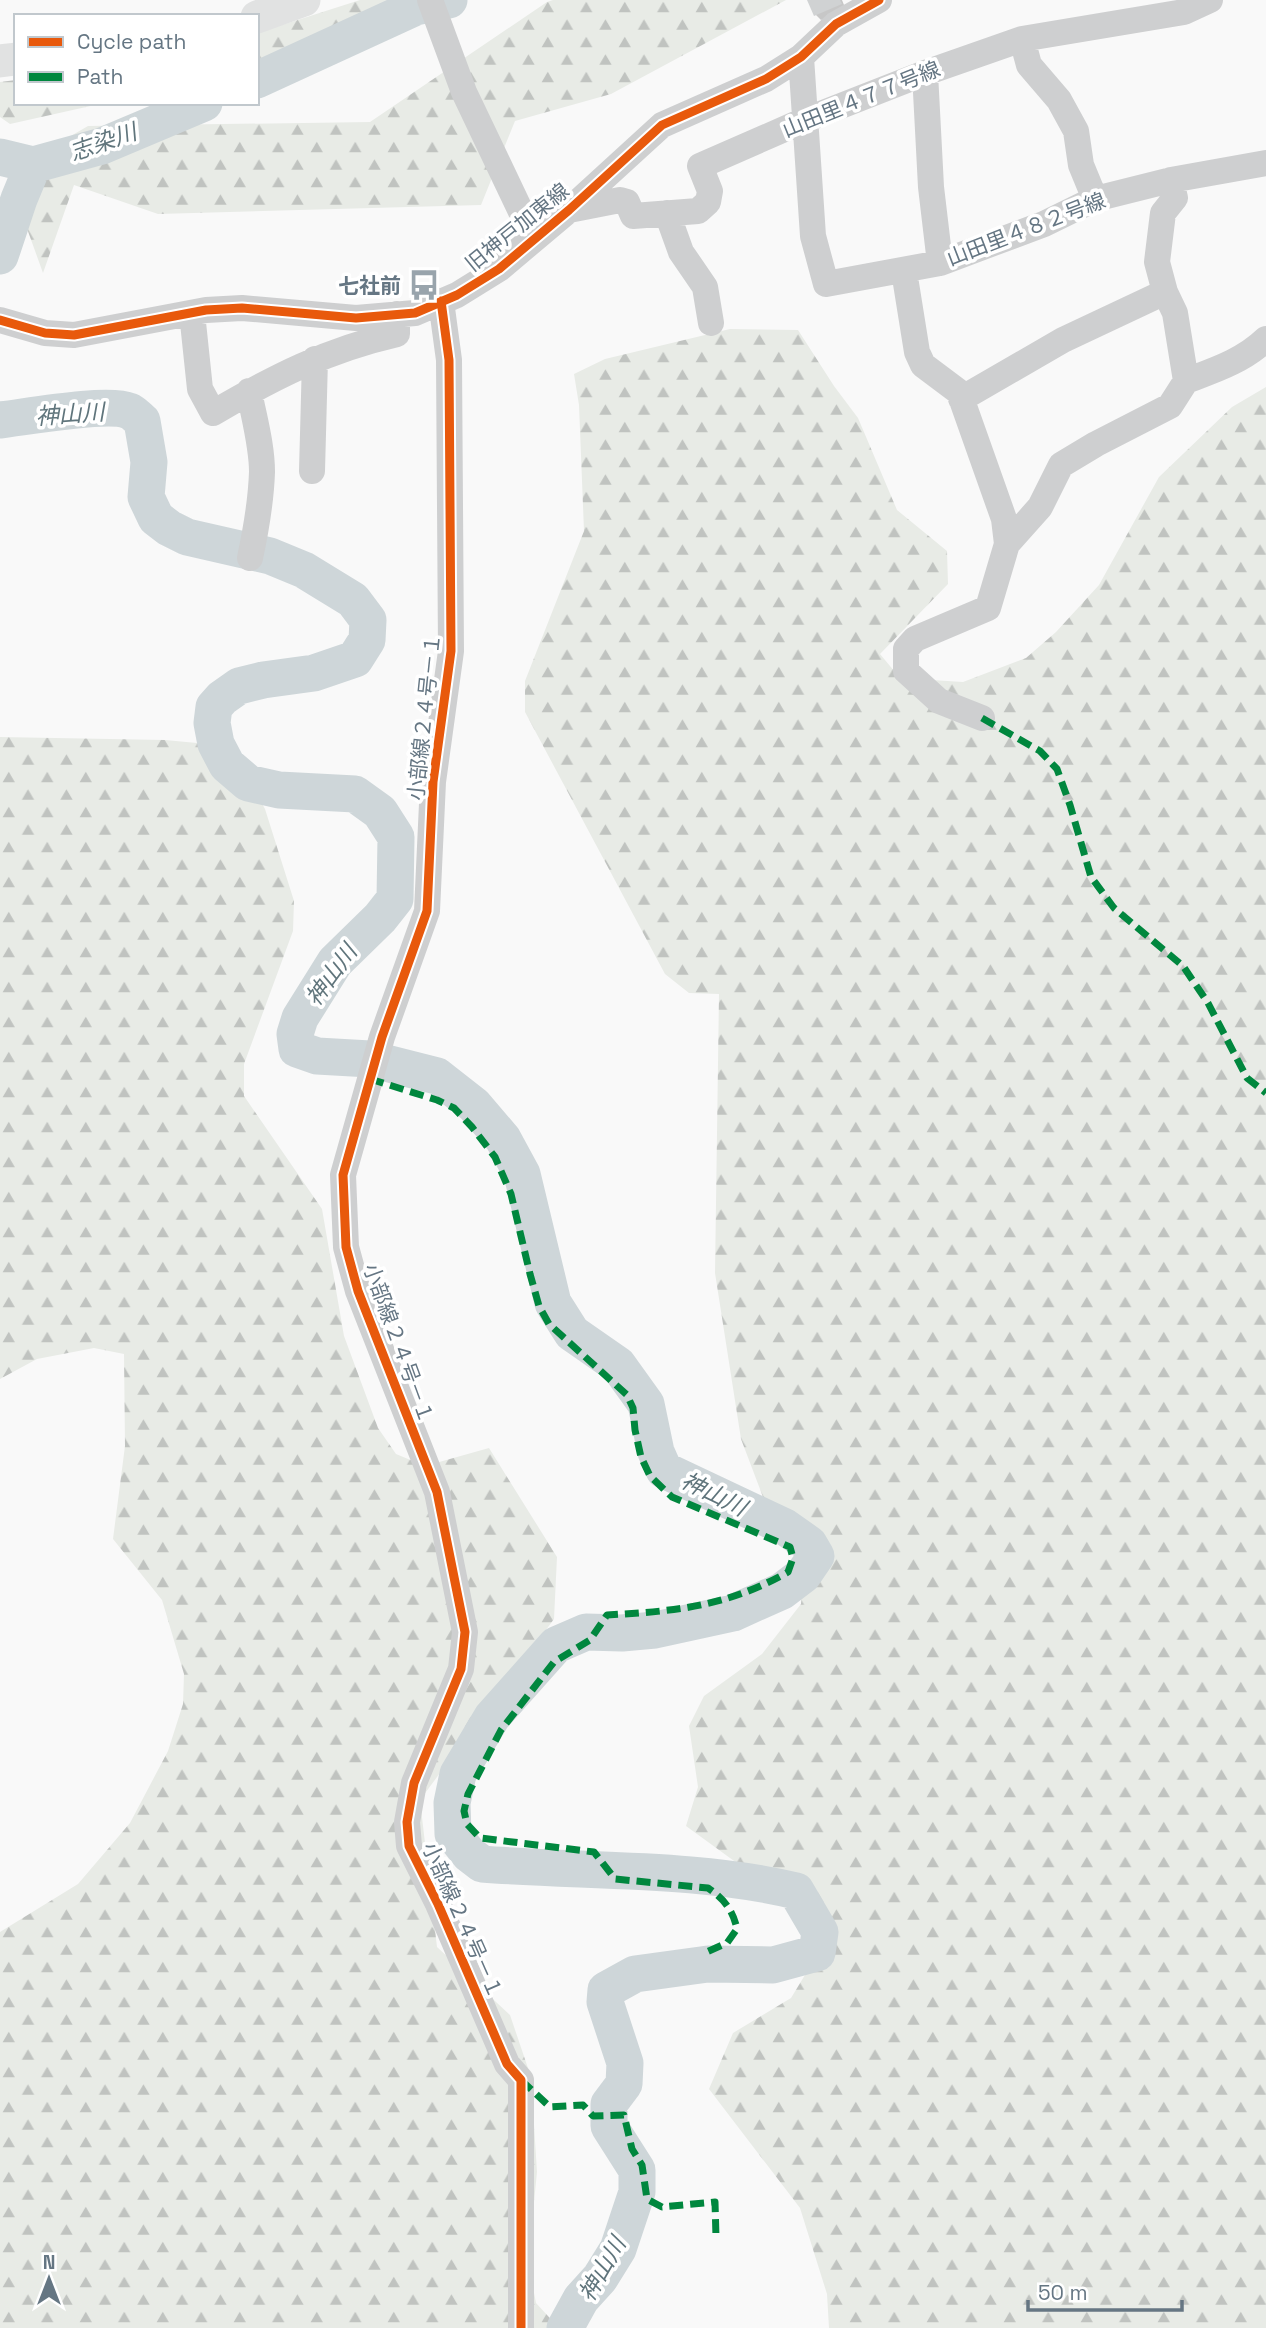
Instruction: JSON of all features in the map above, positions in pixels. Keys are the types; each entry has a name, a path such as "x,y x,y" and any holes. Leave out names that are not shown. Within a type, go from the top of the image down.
{"main road":[{"path":"259,16 304,0"}],"street":[{"path":"430,0 464,92 524,220 491,258 499,269"},
{"name":"旧神戸加東線","path":"8,322 45,333 74,335 192,313 242,308 356,318 415,313 457,295 499,269 569,210 662,125 766,79 802,57 836,24 879,0"},
{"name":"山田里４７７号線","path":"569,210 620,200 627,202 633,216 698,211 708,202 710,191 700,166 805,120 1022,39 1184,12 1210,0"},
{"path":"1022,39 1029,65 1059,100 1076,131 1081,165 1095,199"},
{"path":"802,57 805,120"},
{"path":"925,73 931,187 940,263"},
{"name":"山田里４８２号線","path":"805,120 813,236 826,284 940,263 1044,224 1095,199 1171,180 1266,163"},
{"path":"1171,180 1175,198 1163,213 1157,262 1165,292 1175,313 1186,381"},
{"path":"667,214 681,252 705,287 711,323"},
{"path":"904,271 917,352 923,365 959,392 1004,519 1007,544 988,608 915,639 906,649 906,671 939,701 982,718"},
{"path":"961,398 1063,340 1165,292"},
{"name":"小部線２４号－１","path":"441,301 449,360 451,651 433,782 427,911 382,1037 343,1175 346,1247 358,1291 437,1492 465,1632 461,1669 414,1783 407,1822 409,1846 438,1904 507,2064 521,2080 521,2328"},
{"path":"192,313 200,389 213,413 264,382 316,359 347,347 397,334 397,314"},
{"path":"1007,544 1040,507 1061,465 1170,407 1186,381 1231,365 1254,351 1266,339"},
{"path":"312,471 316,359"},
{"path":"249,391 262,471 258,519 250,558"}],"green space":[{"path":"360,0 392,0 388,7 259,63 259,32"},
{"path":"553,0 786,0 611,94 515,121 481,205 158,214 74,185 43,273 7,173 88,126 370,122"},
{"path":"14,80 14,105 95,105 10,124 0,117 0,82"},
{"path":"730,329 798,330 858,418 897,510 947,551 948,584 880,654 900,678 963,682 1026,658 1056,632 1099,585 1159,477 1232,407 1266,387 1266,2328 829,2328 827,2294 800,2208 709,2089 733,2033 791,1998 822,1947 785,1898 686,1826 698,1787 689,1726 704,1696 762,1654 801,1604 803,1575 800,1545 763,1497 741,1439 715,1273 719,994 689,993 665,974 525,712 525,681 584,531 579,405 574,374 605,359"},
{"path":"0,737 197,743 227,752 249,779 265,809 294,901 293,931 244,1064 244,1096 322,1209 344,1336 378,1428 396,1454 425,1466 489,1448 557,1557 554,1619 420,1800 437,1947 510,2015 531,2077 537,2172 528,2262 536,2303 559,2328 0,2328 0,1932 78,1884 130,1823 168,1751 183,1704 184,1674 162,1600 113,1539 125,1446 124,1354 94,1348 37,1359 0,1379"}],"building":[{"path":"807,0 840,0 842,4 814,16"}],"waterway":[{"name":"志染川","path":"259,79 416,7 449,0"},
{"name":"志染川","path":"0,157 33,165 102,146 199,105"},
{"name":"神山川","path":"0,256 33,165"},
{"name":"神山川","path":"0,420 86,409 104,408 131,412 142,421 149,462 146,497 156,518 187,537 270,556 304,570 353,600 368,620 367,640 355,659 314,673 239,686 214,707 212,723 216,744 227,765 248,783 279,790 355,794 380,812 396,837 395,899 380,918 335,962 300,1018 295,1034 297,1049 317,1056 370,1059 437,1076 474,1105 503,1139 522,1174 553,1303 572,1333 618,1365 646,1404 656,1452 664,1470 785,1527 809,1544 816,1556 803,1575 782,1591 733,1613 655,1630 586,1632 556,1645 492,1717 458,1774 452,1803 453,1834 469,1854 482,1864 680,1874 759,1883 796,1891 820,1932 817,1953 773,1965 708,1964 635,1974 606,1990 605,2002 625,2063 624,2084 609,2104 609,2126 637,2170 637,2192 618,2249 600,2278 581,2299 565,2328"}],"marked path":[{"path":"982,718 1040,751 1057,769 1091,877 1114,908 1183,966 1208,1003 1247,1078 1266,1093"},
{"path":"370,1079 454,1108 495,1157 511,1194 539,1306 549,1324 627,1395 633,1408 641,1457 650,1476 672,1497 790,1547 793,1558 788,1572 743,1593 678,1609 607,1615 590,1640 554,1662 501,1730 468,1794 464,1811 467,1824 480,1838 594,1852 615,1879 708,1888 727,1906 737,1929 727,1943 702,1954"},
{"path":"521,2080 550,2107 583,2105 593,2116 624,2115 632,2149 642,2165 647,2199 662,2207 715,2202 716,2237"}],"cycle path":[{"path":"0,320 45,333 74,335 206,310 242,308 356,318 415,313 457,295 499,269 569,210 662,125 766,79 801,57 836,24 879,0"},
{"path":"441,301 449,360 451,651 433,782 427,911 382,1037 343,1175 346,1247 358,1291 437,1492 465,1632 461,1669 414,1783 407,1822 409,1846 438,1904 507,2064 521,2080 521,2328"}],"place":[{"name":"七社前","path":"424,285"}]}
